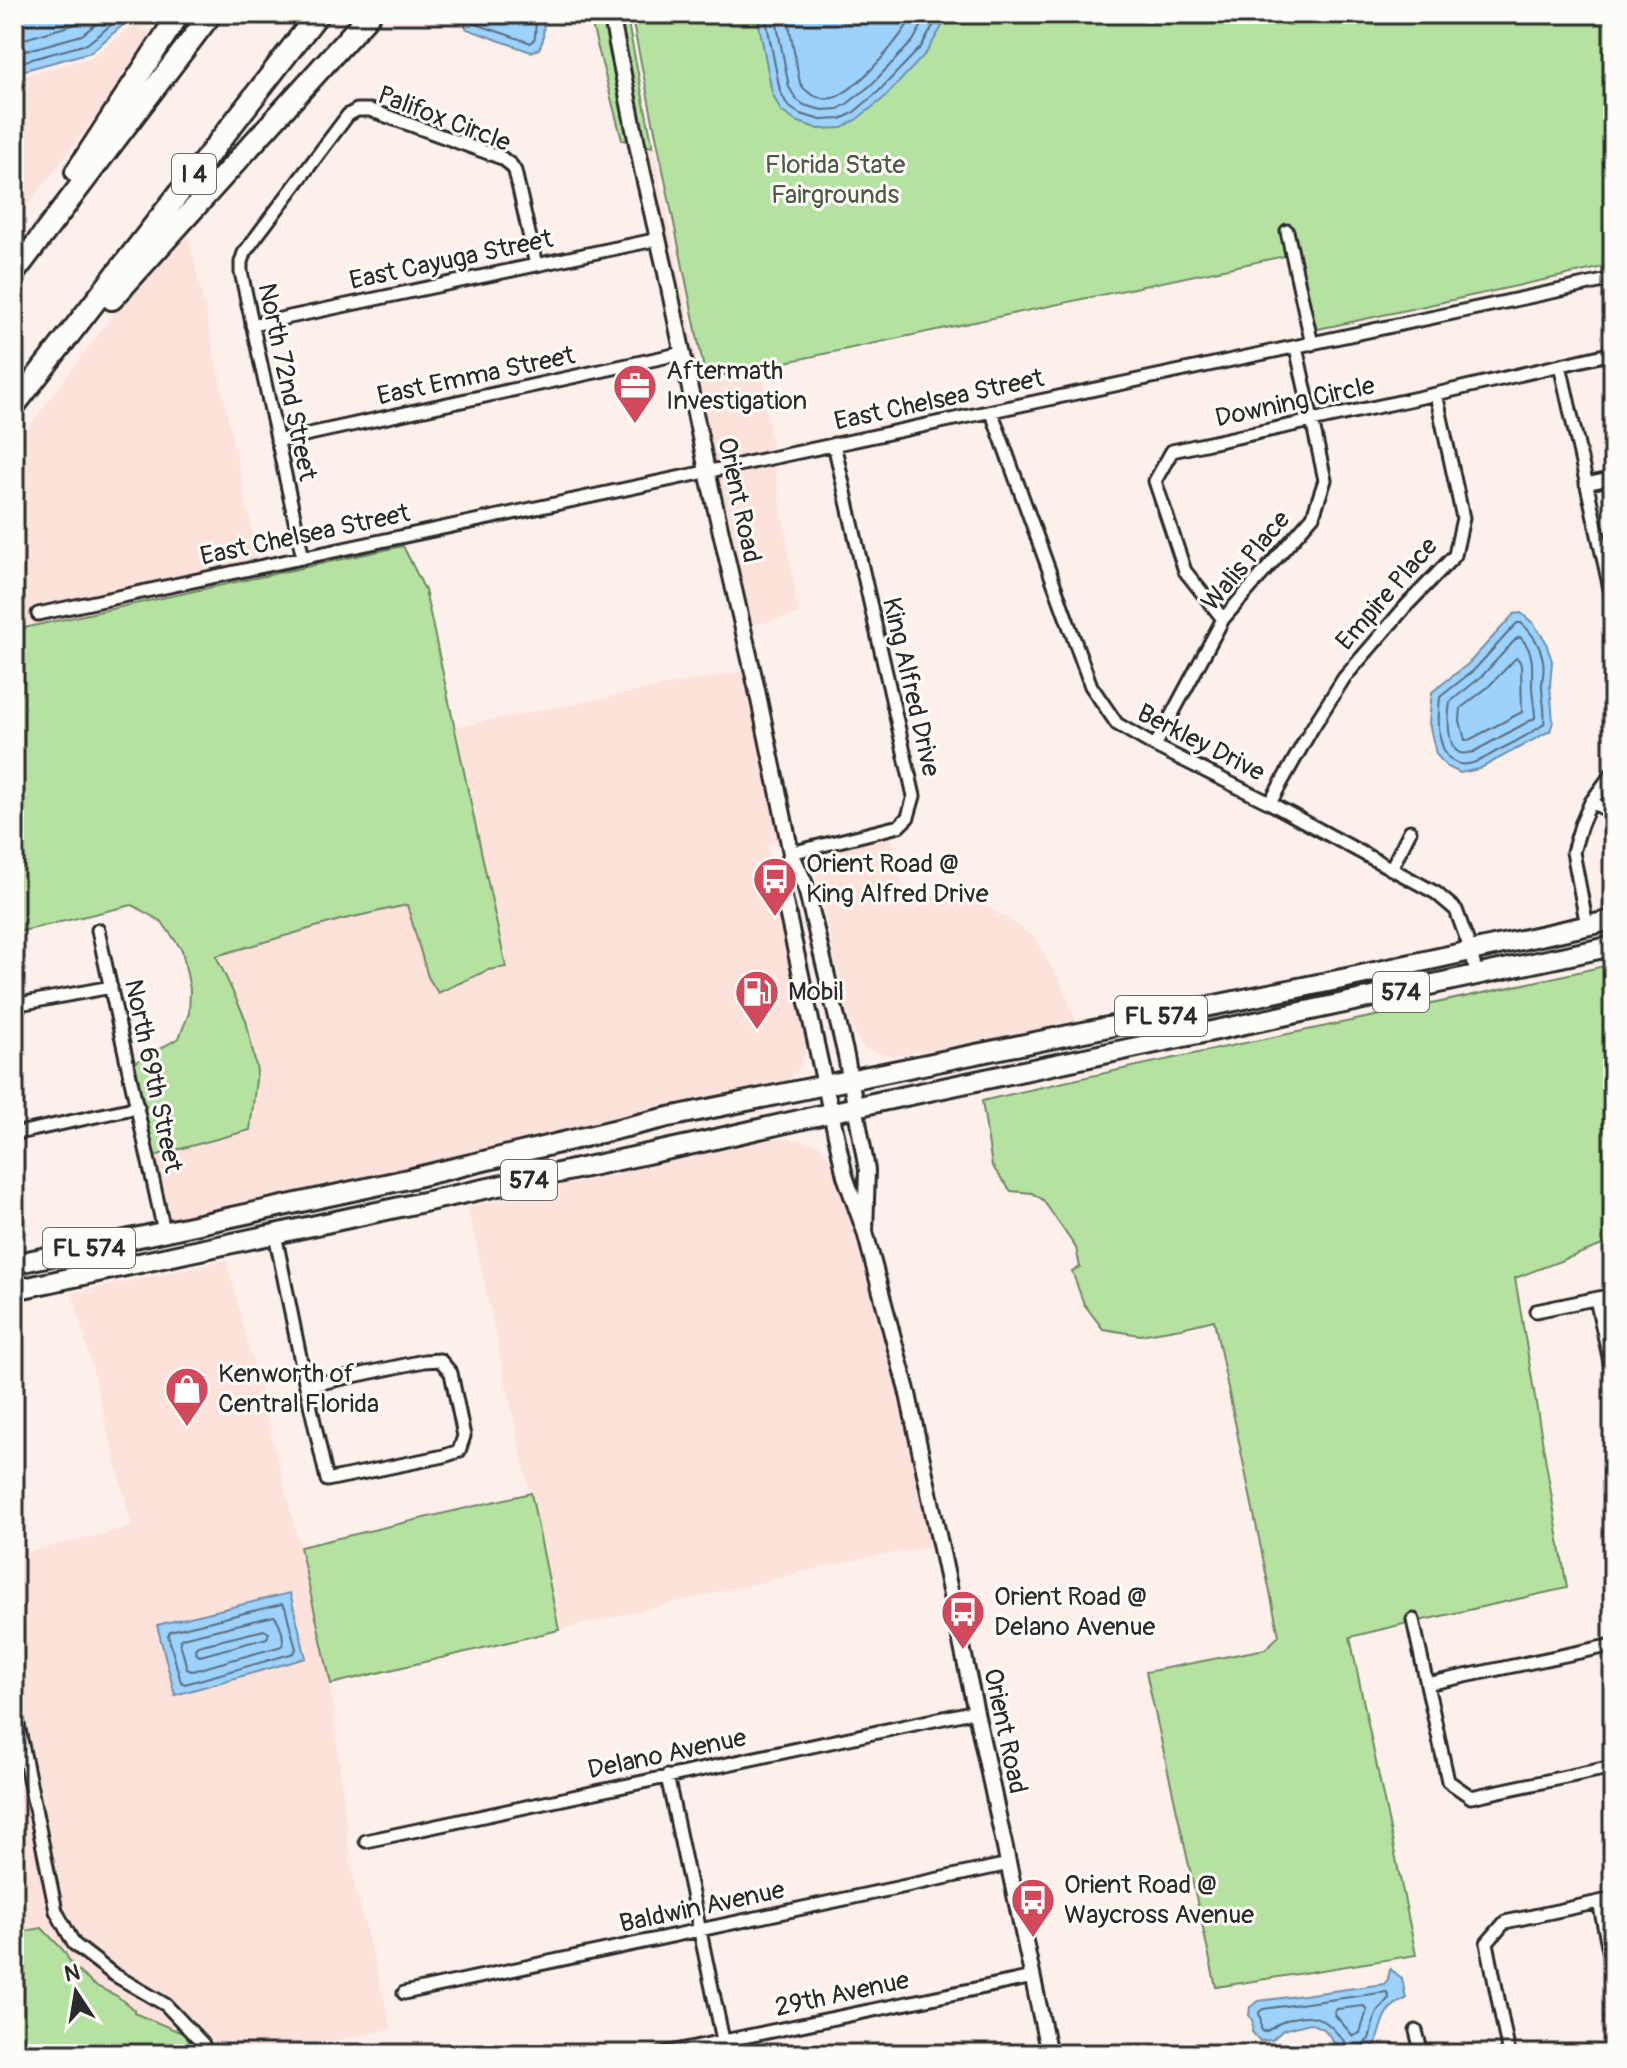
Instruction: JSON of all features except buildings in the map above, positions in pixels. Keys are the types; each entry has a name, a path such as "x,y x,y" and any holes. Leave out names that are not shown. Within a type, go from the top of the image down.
{"highway":[{"path":"14,271 179,14"},
{"path":"14,271 211,14"},
{"name":"I 4","path":"14,406 318,14"},
{"path":"69,335 113,298 370,14"}],"main road":[{"name":"FL 574","path":"14,1264 485,1162 664,1118 1613,920"},
{"name":"574","path":"14,1290 1613,946"},
{"path":"168,1230 202,1250 226,1218"}],"street":[{"name":"Orient Road","path":"611,15 791,853 805,884 850,1080 867,1170 865,1232"},
{"name":"Palifox Circle","path":"241,262 244,253 348,115 357,110 370,110 502,158 511,165 515,171 536,265"},
{"path":"1287,231 1312,344"},
{"name":"East Cayuga Street","path":"252,325 659,239"},
{"name":"North 72nd Street","path":"241,262 303,558"},
{"name":"East Chelsea Street","path":"38,614 1613,279"},
{"name":"Walis Place","path":"1155,746 1223,619 1313,516 1325,480 1296,347"},
{"name":"East Emma Street","path":"277,441 683,353"},
{"name":"Downing Circle","path":"1223,619 1185,571 1155,481 1172,451 1613,353"},
{"path":"1560,365 1613,600"},
{"name":"Empire Place","path":"1270,803 1344,678 1455,555 1463,518 1436,394"},
{"name":"Berkley Drive","path":"992,413 1091,686 1117,724 1436,893 1456,910 1477,976"},
{"name":"King Alfred Drive","path":"791,853 899,826 908,817 914,796 834,444"},
{"path":"1586,484 1613,478"},
{"path":"1587,926 1573,852 1591,802 1613,772"},
{"path":"1591,802 1613,813"},
{"path":"1391,869 1410,831"},
{"name":"Orient Road","path":"791,853 783,893 845,1176 865,1232 908,1394 1049,2054"},
{"name":"North 69th Street","path":"98,930 168,1230"},
{"path":"14,1005 111,987"},
{"path":"14,1134 138,1107"},
{"path":"275,1234 306,1386 327,1480 459,1451 464,1436 451,1373 440,1360 306,1386"},
{"path":"1536,1311 1613,1295"},
{"path":"1596,1299 1613,1375"},
{"path":"1413,1620 1448,1781 1471,1797 1613,1767"},
{"path":"1427,1684 1613,1645"},
{"path":"14,1705 56,1911 74,1944 113,1974 166,2005 203,2044 205,2054"},
{"name":"Delano Avenue","path":"366,1841 976,1711"},
{"path":"667,1776 724,2048"},
{"name":"Baldwin Avenue","path":"404,1993 1009,1864"},
{"path":"1509,2054 1487,1943 1505,1922 1613,1899"},
{"path":"1599,1902 1613,1969"},
{"name":"29th Avenue","path":"661,2054 724,2048 1033,1977"},
{"path":"1416,2031 1422,2054"}],"shaded area":[{"path":"134,24 157,36 14,224 14,78 92,57"},
{"path":"643,145 653,147 702,381 707,384 762,372 772,451 711,464"},
{"path":"187,226 259,561 32,610 34,621 262,573 263,576 14,630 14,447 138,281"},
{"path":"774,463 799,614 748,626 714,476"},
{"path":"747,670 783,840 767,844 805,1033 805,1053 797,1072 781,1085 167,1222 154,1156 250,1130 257,1071 246,1020 215,956 407,904 428,977 438,992 488,970 505,966 455,727"},
{"path":"891,836 906,899 965,891 1035,937 1062,985 1077,1023 895,1056 864,1049 851,1028 811,855"},
{"path":"779,1138 813,1142 822,1147 836,1174 877,1315 936,1547 862,1558 559,1630 468,1207"},
{"path":"227,1260 300,1547 331,1684 355,1886 392,2029 272,2054 237,2054 208,2042 168,2000 115,1968 78,1940 61,1909 14,1678 14,1555 132,1527 73,1293"},
{"path":"14,1731 71,1948 110,1979 163,2010 185,2034 133,2013 117,1996 94,1985 74,1968 63,1950 42,1928 14,1933"}],"green space":[{"path":"589,14 603,14 607,21 631,142 622,140"},
{"path":"617,14 626,14 653,147 643,145"},
{"name":"Florida State Fairgrounds","path":"631,14 1613,14 1613,265 1314,330 1299,253 706,379"},
{"path":"403,546 425,590 506,967 488,970 438,993 428,977 407,905 340,920 216,956 246,1020 257,1071 250,1130 154,1156 134,1063 179,1038 189,1013 190,989 182,950 162,922 132,905 14,933 14,630"},
{"path":"1613,964 1613,1241 1515,1278 1567,1588 1419,1621 1417,1613 1407,1615 1408,1623 1350,1637 1416,1955 1216,1987 1146,1672 1265,1649 1279,1636 1214,1320 1140,1335 1103,1329 1084,1304 1072,1271 1080,1267 1076,1248 1043,1200 1032,1193 1011,1191 992,1166 982,1101"},
{"path":"531,1493 559,1630 331,1684 300,1547"},
{"path":"42,1928 63,1950 74,1968 94,1985 117,1996 134,2013 185,2034 191,2039 194,2054 14,2054 14,1933"}],"water":[{"path":"14,14 136,14 91,52 14,73"},
{"path":"463,14 543,14 543,40 539,49 531,52 467,29 461,19"},
{"path":"757,14 949,14 927,52 884,98 842,128 819,129 796,121 781,111 772,93"},
{"path":"1521,613 1545,640 1552,661 1550,686 1553,722 1550,731 1479,769 1460,773 1446,766 1436,754 1429,723 1432,692 1468,664 1514,614"},
{"path":"290,1593 306,1658 175,1695 157,1625"},
{"path":"1390,1969 1402,1978 1406,1999 1391,2007 1375,2045 1363,2052 1341,2051 1324,2029 1310,2023 1283,2030 1272,2040 1260,2041 1252,2032 1250,2007 1259,2001 1384,1984"}],"place":[{"name":"Aftermath Investigation","path":"635,425"},
{"name":"Orient Road @ King Alfred Drive","path":"775,918"},
{"name":"Mobil","path":"757,1031"},
{"name":"Kenworth of Central Florida","path":"187,1428"},
{"name":"Orient Road @ Delano Avenue","path":"963,1651"},
{"name":"Orient Road @ Waycross Avenue","path":"1033,1939"}]}
